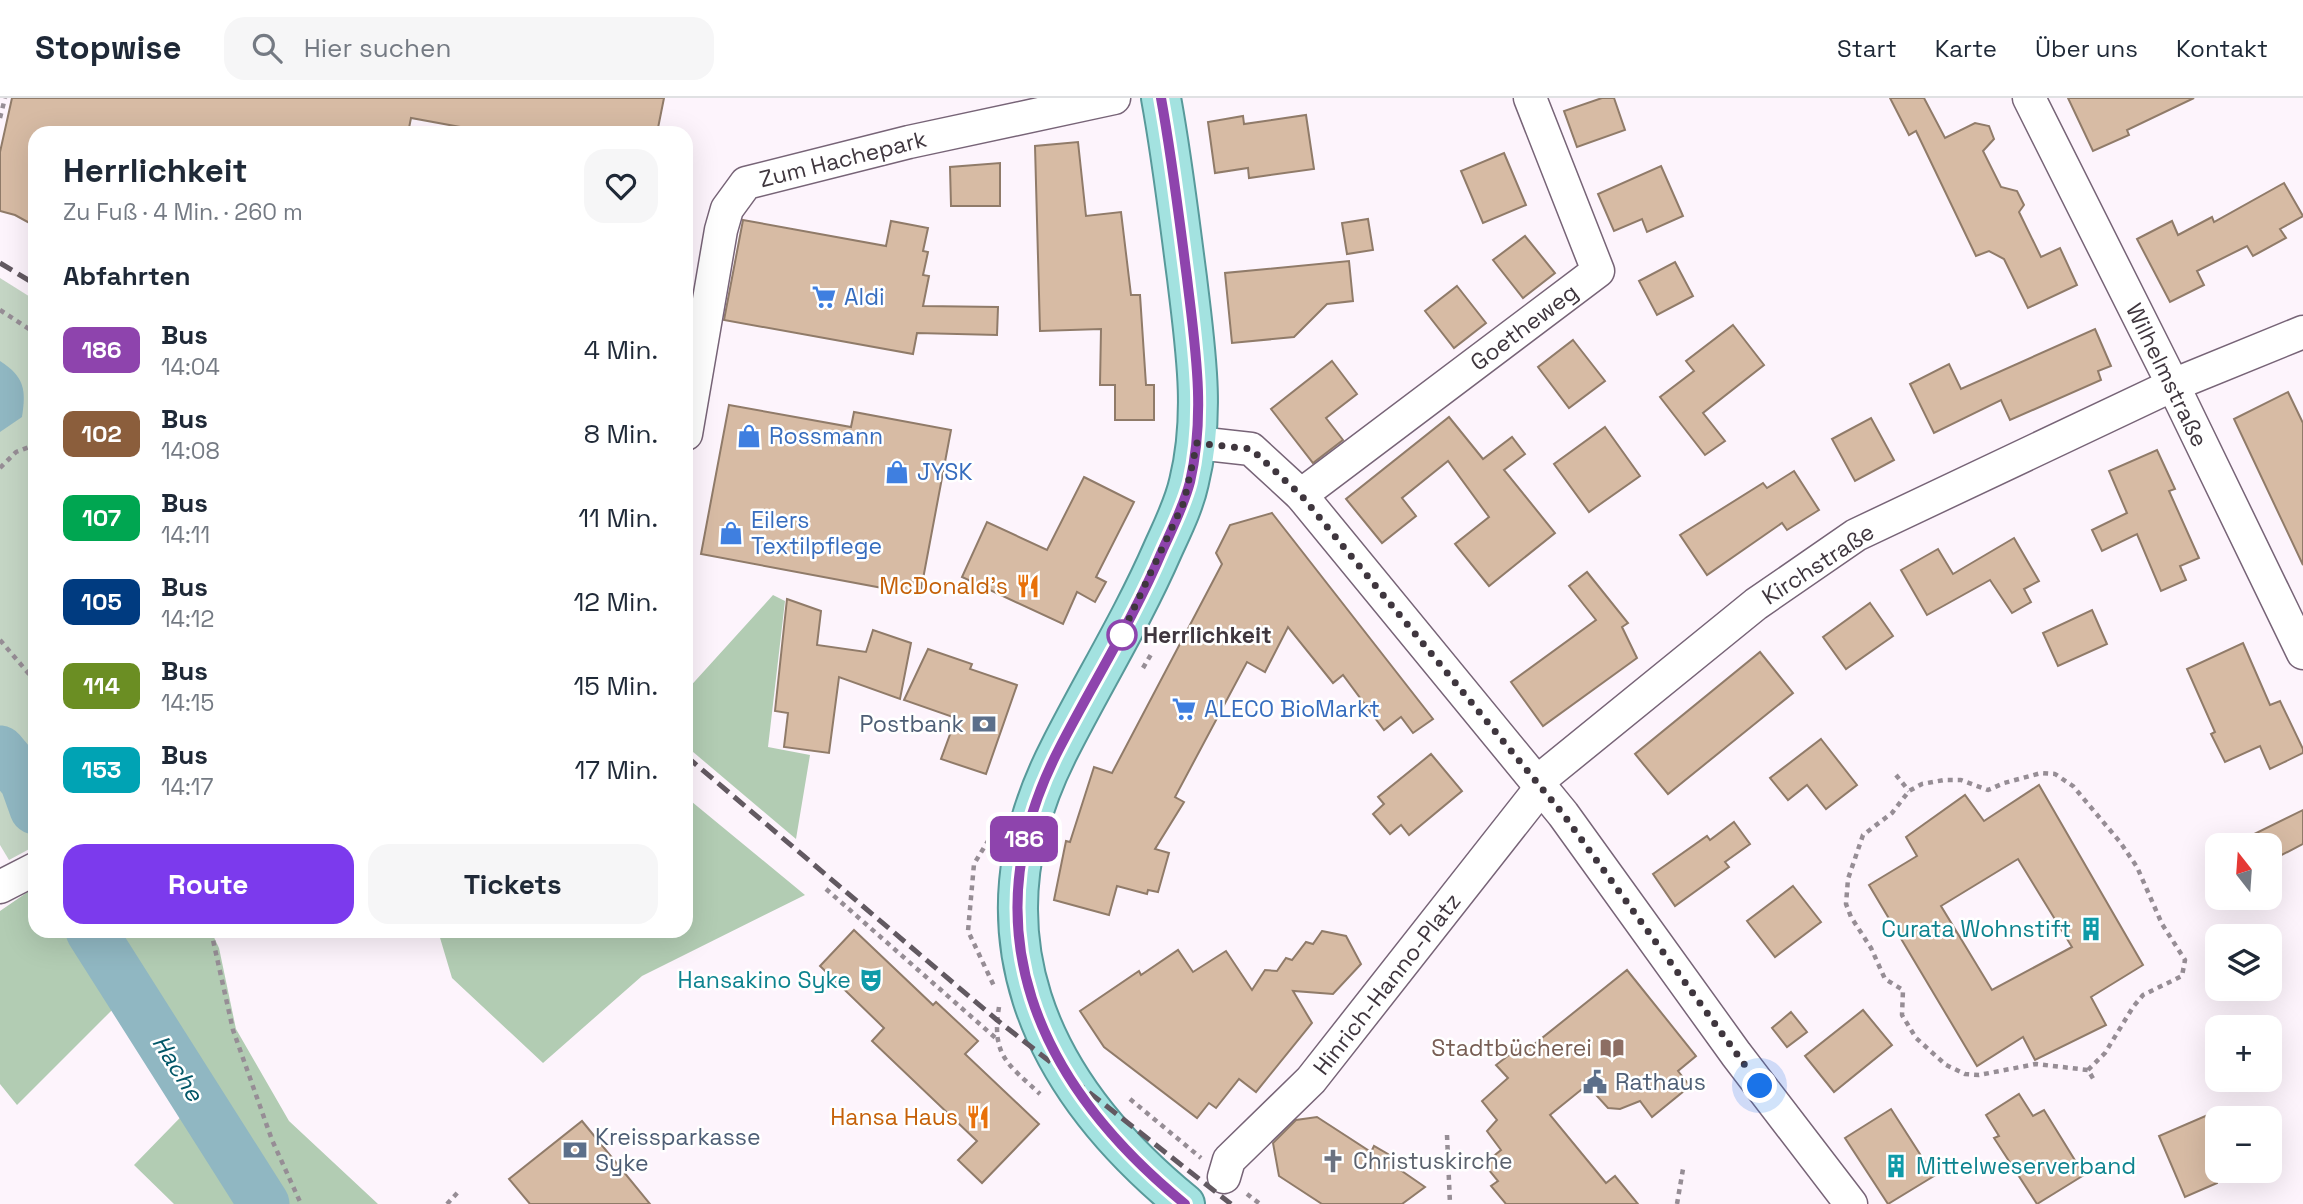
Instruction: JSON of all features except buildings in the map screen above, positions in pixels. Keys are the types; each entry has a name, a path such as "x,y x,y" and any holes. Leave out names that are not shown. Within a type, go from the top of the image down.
{"main road":[{"path":"1161,98 1170,144 1199,380 1197,443 1184,502 1159,559 1048,771 1024,835 1018,883 1023,969 1030,998 1047,1039 1070,1079 1096,1113 1139,1163 1185,1204"}],"street":[{"name":"Zum Hachepark","path":"693,393 721,230 727,209 746,183 909,142 1114,98"},
{"name":"Goetheweg","path":"1301,495 1598,271 1531,98"},
{"name":"Wilhelmstraße","path":"2028,98 2173,385 2303,653"},
{"name":"Kirchstraße","path":"1537,782 1756,604 1856,535 2173,385 2303,332"},
{"path":"1197,443 1251,449 1301,495 1537,782 1736,1054 1850,1204"},
{"name":"Hinrich-Hanno-Platz","path":"1224,1177 1229,1160 1311,1080 1329,1058 1536,794 1537,782"}],"path":[{"path":"0,118 5,98"},
{"path":"0,310 28,328"},
{"path":"0,468 16,452 28,447"},
{"path":"0,640 28,673"},
{"path":"1140,673 1158,640"},
{"path":"2055,774 2073,786 2137,867 2162,924 2185,960 2182,976 2143,995 2105,1053 2088,1070 2036,1064 1979,1076 1965,1074 1946,1065 1916,1038 1902,1015 1903,990 1885,979 1846,904 1850,872 1863,835 1892,813 1909,791 1922,783 1961,780 1988,790 2030,776 2055,774"},
{"path":"1896,775 1909,791"},
{"path":"995,987 968,931 974,864 998,825"},
{"path":"826,889 999,1041 997,1020 1001,999"},
{"path":"213,938 233,1030 272,1140 301,1204"},
{"path":"2088,1070 2094,1080"},
{"path":"1125,1095 1224,1177"},
{"path":"1447,1135 1450,1204"},
{"path":"1677,1204 1683,1169"},
{"path":"447,1204 459,1191"}],"green space":[{"path":"0,278 28,296 28,850 9,860 0,845"},
{"path":"773,595 785,601 768,747 810,755 796,839 693,752 693,683"},
{"path":"693,803 805,895 642,976 543,1063 452,978 440,938 693,938"},
{"path":"28,892 28,938 214,938 219,948 236,1029 289,1121 378,1204 174,1204 134,1165 208,1089 118,1004 17,1105 0,1084 0,911"}],"water":[{"path":"0,361 19,379 24,399 22,417 0,432"}],"waterway":[{"name":"Hache","path":"0,751 25,781 28,789"},
{"name":"Hache","path":"95,938 264,1204"}],"railway":[{"path":"0,263 28,280"},
{"path":"693,762 997,1020 1231,1204"}],"bus line":[{"name":"186","path":"1161,98 1170,144 1199,380 1197,443 1184,502 1159,559 1048,771 1024,835 1018,883 1023,969 1030,998 1047,1039 1070,1079 1096,1113 1139,1163 1185,1204"}],"place":[{"name":"Aldi","path":"824,297"},
{"name":"Rossmann","path":"749,436"},
{"name":"JYSK","path":"897,472"},
{"name":"Eilers Textilpflege","path":"731,533"},
{"name":"McDonald's","path":"1028,586"},
{"name":"Herrlichkeit","path":"1122,635"},
{"name":"ALECO BioMarkt","path":"1184,709"},
{"name":"Postbank","path":"984,724"},
{"name":"Curata Wohnstift","path":"2091,929"},
{"name":"Hansakino Syke","path":"871,980"},
{"name":"Stadtbücherei","path":"1612,1048"},
{"name":"Rathaus","path":"1595,1082"},
{"name":"Hansa Haus","path":"978,1117"},
{"name":"Kreissparkasse Syke","path":"575,1150"},
{"name":"Christuskirche","path":"1333,1161"},
{"name":"Mittelweserverband","path":"1896,1166"}],"route":[{"path":"1122,635 1120,638 1184,502 1197,443 1251,449 1301,495 1563,814 1760,1086"}]}
